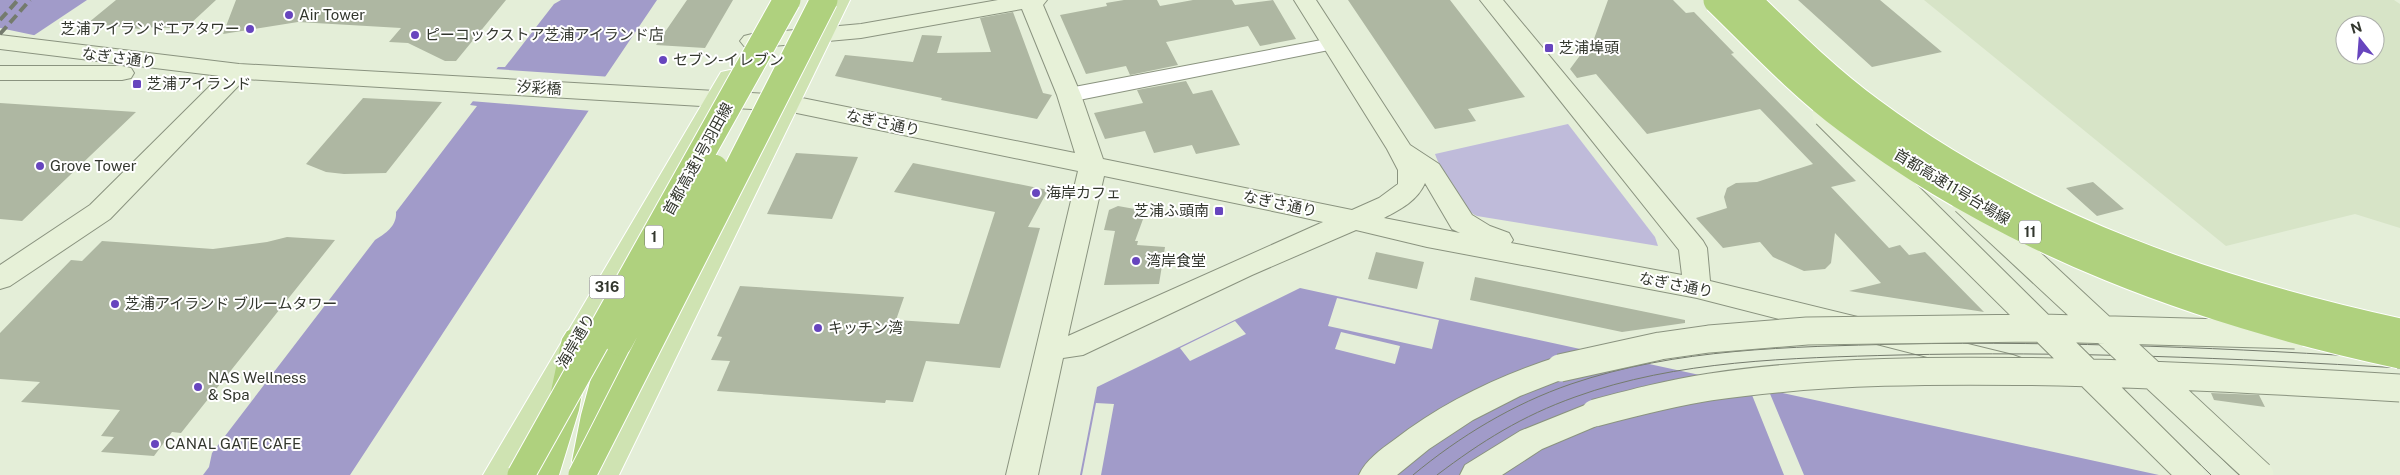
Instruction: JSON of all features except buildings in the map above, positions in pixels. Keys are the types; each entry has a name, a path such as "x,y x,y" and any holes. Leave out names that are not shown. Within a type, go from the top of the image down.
{"highway":[{"name":"首都高速1号羽田線","path":"521,475 788,0"},
{"path":"586,475 598,404 605,377 619,342 806,0"},
{"path":"582,475 824,0"},
{"name":"首都高速11号台場線","path":"1717,0 1781,62 1846,119 1912,165 2005,220 2107,266 2209,305 2313,336 2400,355"},
{"name":"首都高速11号台場線","path":"1747,0 1818,68 1888,124 1946,162 2024,205 2117,248 2215,284 2297,308 2400,332"},
{"path":"543,475 563,410 577,340"}],"main road":[{"name":"海岸通り","path":"499,475 716,99 752,41 774,0"},
{"path":"603,475 839,0"}],"street":[{"path":"752,41 821,36 1033,0 1069,95 1092,166 1089,188 1050,348 1022,475"},
{"path":"1050,348 1072,347 1298,243 1352,221 1400,198 1408,190 1412,183 1413,175 1400,149 1305,0"},
{"path":"1492,0 1693,248 1697,288"},
{"path":"1710,0 1968,257 2014,306 2016,316 2012,327 1997,338 1943,349"},
{"path":"1710,0 2191,475"},
{"path":"1751,0 2073,303 2260,475"},
{"name":"なぎさ通り","path":"612,92 787,103 1292,206 1352,221 1697,288 2089,386 2130,380 2135,350 1762,0"},
{"name":"なぎさ通り","path":"0,42 239,71 467,84"},
{"path":"1069,95 1332,44"},
{"path":"0,279 100,212 239,71"},
{"name":"なぎさ通り","path":"4,73 239,71"},
{"name":"汐彩橋","path":"467,84 612,92"},
{"path":"1400,149 1430,170 1462,222 1469,228 1562,263"},
{"path":"1375,475 1425,433 1491,395 1525,380 1597,358 1712,337 1846,329 2028,327 2252,332 2400,340"},
{"path":"1476,475 1531,440 1595,413 1670,394 1749,382 1873,374 1993,371 2168,374 2400,388"}],"shaded area":[{"path":"0,0 87,0 0,58"},
{"path":"561,0 657,0 605,77 610,78 350,475 203,475 209,467 212,453 375,240 387,232 393,225 396,212 477,106 470,105 498,67 505,67 554,4"},
{"path":"1924,0 2394,0 2400,4 2400,228 2355,214 2226,246"},
{"path":"1568,124 1655,237 1658,246 1477,216 1458,198 1435,154"},
{"path":"1300,288 2159,475 1080,475 1097,387"}],"pier":[{"path":"0,28 38,36 0,60"},
{"path":"494,69 613,78 592,111 470,101"},
{"path":"1337,298 1439,320 1432,349 1328,326"},
{"path":"1235,321 1246,334 1190,361 1180,348"},
{"path":"1341,332 1400,346 1395,364 1335,349"},
{"path":"1748,385 1768,389 1804,475 1784,475"},
{"path":"1096,403 1114,404 1101,475 1082,475"}],"tram line":[{"path":"1722,0 2077,345"},
{"path":"1741,0 2103,345"},
{"path":"1413,475 1468,434 1528,401 1571,384 1611,372 1652,363 1693,356 1817,346 1963,343 2077,345"},
{"path":"2077,345 2103,345"},
{"path":"2077,345 2087,355"},
{"path":"2103,345 2400,359"},
{"path":"2103,345 2114,356"},
{"path":"1437,475 1503,430 1537,412 1575,397 1653,375 1735,363 1858,356 1961,354 2087,355"},
{"path":"2087,355 2114,356"},
{"path":"2087,355 2211,475"},
{"path":"2114,356 2212,358 2400,368"},
{"path":"2114,356 2239,475"}],"railway":[{"path":"0,20 18,0"},
{"path":"0,34 30,0"}],"place":[{"name":"Air Tower","path":"289,15"},
{"name":"芝浦アイランドエアタワー","path":"250,29"},
{"name":"ピーコックストア芝浦アイランド店","path":"415,35"},
{"name":"芝浦埠頭","path":"1549,48"},
{"name":"セブン-イレブン","path":"663,60"},
{"name":"芝浦アイランド","path":"137,84"},
{"name":"Grove Tower","path":"40,166"},
{"name":"海岸カフェ","path":"1036,193"},
{"name":"芝浦ふ頭南","path":"1219,211"},
{"name":"湾岸食堂","path":"1136,261"},
{"name":"芝浦アイランド ブルームタワー","path":"115,304"},
{"name":"キッチン湾","path":"818,328"},
{"name":"NAS Wellness & Spa","path":"198,387"},
{"name":"CANAL GATE CAFE","path":"155,444"}]}
